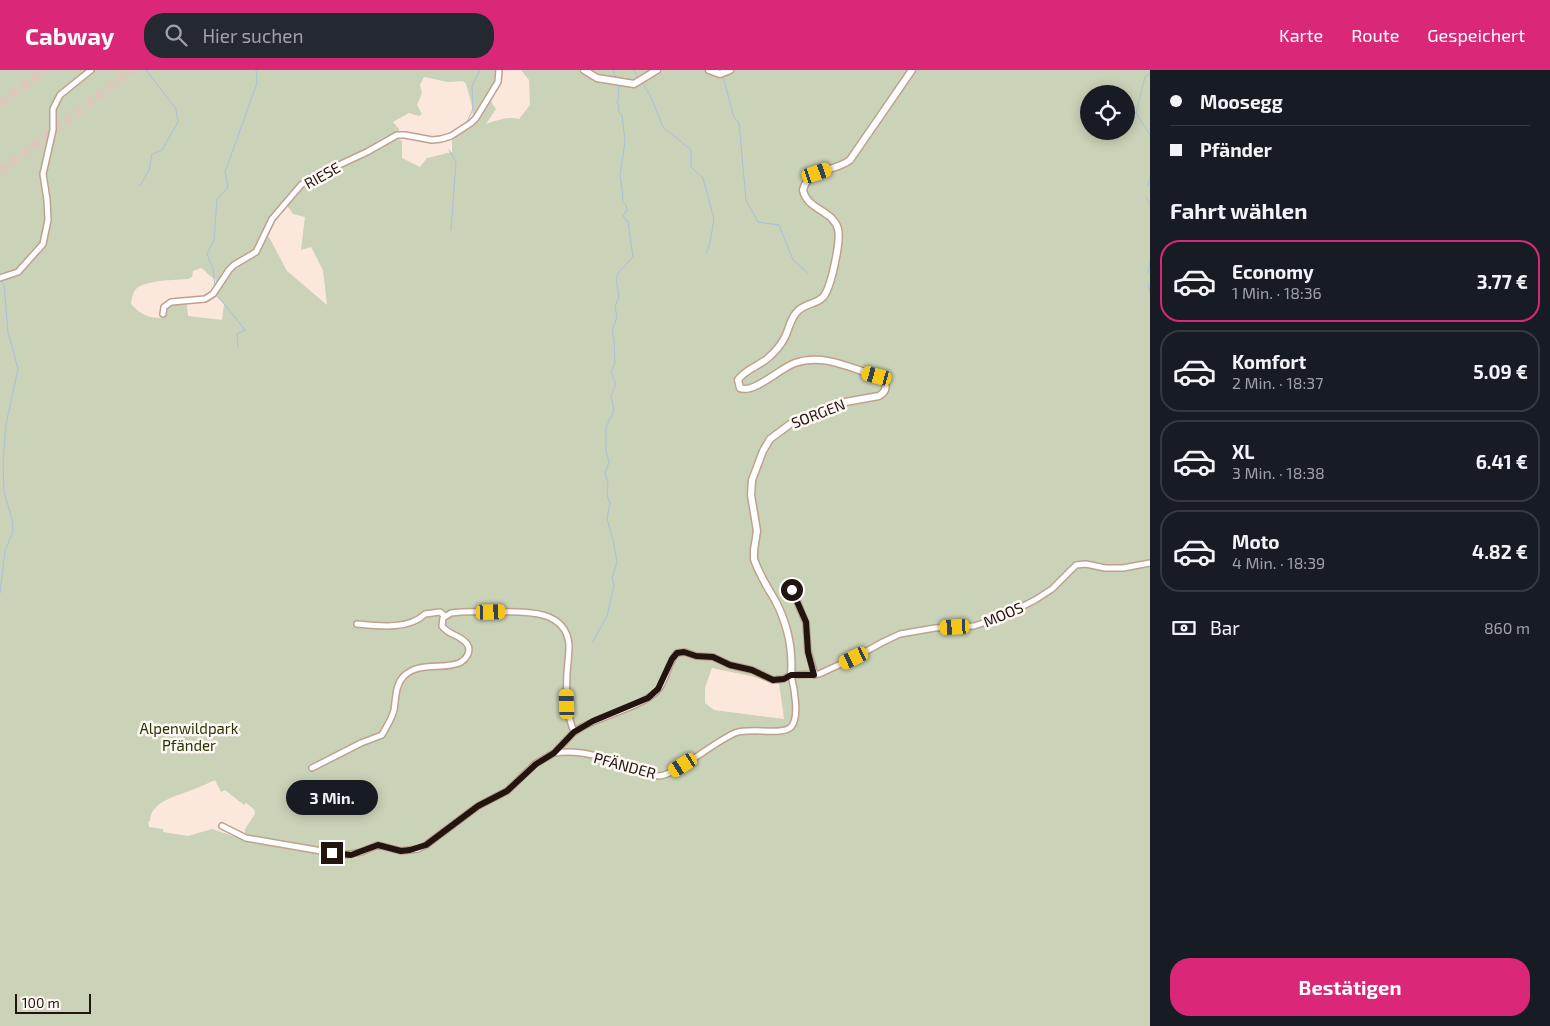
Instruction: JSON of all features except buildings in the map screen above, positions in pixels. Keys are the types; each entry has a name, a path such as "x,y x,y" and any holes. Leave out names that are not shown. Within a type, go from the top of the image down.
{"street":[{"path":"2,277 18,272 44,244 48,220 43,174 45,158 53,130 53,109 57,98 91,70"},
{"name":"RIESE","path":"163,314 164,307 171,302 205,299 213,294 234,265 256,252 272,219 302,185 311,178 397,136 406,135 441,140 471,123 498,82 499,70"},
{"path":"584,70 597,78 617,81 641,81 657,70"},
{"path":"708,70 720,74 730,70"},
{"name":"SORGEN","path":"791,675 790,650 786,627 780,610 768,590 754,559 757,531 751,487 753,475 766,445 776,434 793,422 840,402 879,396 884,392 886,386 882,378 877,376 835,362 814,359 790,365 750,389 740,388 738,380 741,376 767,360 785,337 796,312 805,305 823,298 830,286 838,242 838,230 831,219 807,200 803,190 806,182 817,173 844,164 850,160 912,70"},
{"name":"MOOS","path":"791,675 814,675 831,670 900,634 935,628 974,626 995,619 1034,600 1052,588 1076,565 1086,564 1106,568 1122,568 1150,563"},
{"path":"792,590 806,622 808,652 814,675"},
{"path":"312,768 361,743 382,735 392,716 399,684 406,674 419,668 458,663 467,657 469,650 467,643 442,626 445,616 463,611 524,611 541,614 558,623 563,629 569,644 566,684 567,704 574,732"},
{"path":"358,624 372,626 396,625 419,620 425,614 440,612 445,616"},
{"path":"222,826 246,838 345,855 361,852 378,845 401,851 418,849 435,839 478,806 507,791 536,764 554,753 574,732 593,721 648,698 661,686 674,656 681,652 696,656 713,657 730,665 752,670 773,680 784,679 791,675"},
{"name":"PFÄNDER","path":"554,753 571,752 597,756 654,776 667,774 713,745 738,732 789,729 794,723 796,716 791,675"}],"green space":[{"name":"Alpenwildpark Pfänder","path":"0,70 501,70 489,98 496,109 486,124 506,118 519,119 530,105 529,80 521,70 1150,70 1150,1026 0,1026","holes":["424,77 448,82 463,81 466,84 473,112 472,122 468,128 452,138 452,152 427,158 420,167 402,158 402,141 398,139 399,129 393,122 409,113 419,116 422,114 417,105 422,93 420,85","285,203 293,214 305,217 301,250 311,247 323,270 327,305 287,271 270,239 264,232","201,268 215,279 219,292 215,295 224,304 222,320 188,316 187,304 175,304 166,308 165,318 154,318 146,316 131,304 132,296 140,286 160,281 188,279 192,277 193,271","712,668 755,677 773,684 779,683 784,719 714,710 705,703 705,688","215,780 221,792 225,790 244,805 246,803 254,809 255,814 245,829 245,835 248,836 245,840 212,829 188,836 163,832 163,829 149,827 148,821 150,822 151,815 158,805 170,798"]}],"waterway":[{"path":"140,186 149,170 152,154 162,150 178,122 176,109 146,70"},
{"path":"215,286 213,269 207,254 214,240 217,199 228,187 225,172 257,83 256,70"},
{"path":"467,122 473,109 472,86 480,70"},
{"path":"613,70 616,78"},
{"path":"634,70 639,79"},
{"path":"1150,73 1145,77 1136,113 1150,135"},
{"path":"723,77 734,117 739,123 746,200 758,222 779,225 793,260 808,273"},
{"path":"642,82 651,97 663,127 691,150 691,167 703,178 714,219 710,243 706,253"},
{"path":"592,643 607,616 614,585 612,578 617,562 607,519 610,503 607,496 608,482 605,474 609,462 606,451 606,427 614,411 611,396 616,384 611,372 615,363 612,331 617,317 615,306 619,297 616,279 619,272 633,257 628,222 623,216 627,210 626,205 622,201 620,175 625,142 622,115 618,111 618,84"},
{"path":"449,150 456,162 451,230"},
{"path":"1148,186 1150,177"},
{"path":"1146,197 1150,204"},
{"path":"1148,273 1150,261"},
{"path":"0,593 5,551 13,531 12,519 4,492 3,462 6,424 18,369 8,332 4,286 1,280"},
{"path":"1148,284 1150,294"},
{"path":"217,295 245,330 237,334 238,347"}],"tunnel":[{"path":"0,104 45,70"},
{"path":"0,171 133,70"}],"route":[{"path":"332,853 351,855 378,845 401,851 418,849 426,845 478,806 507,791 536,764 554,753 574,732 593,721 648,698 661,686 672,659 677,653 684,652 696,656 713,657 730,665 747,668 773,680 784,679 791,675 814,675 808,652 806,622 792,590"}]}
